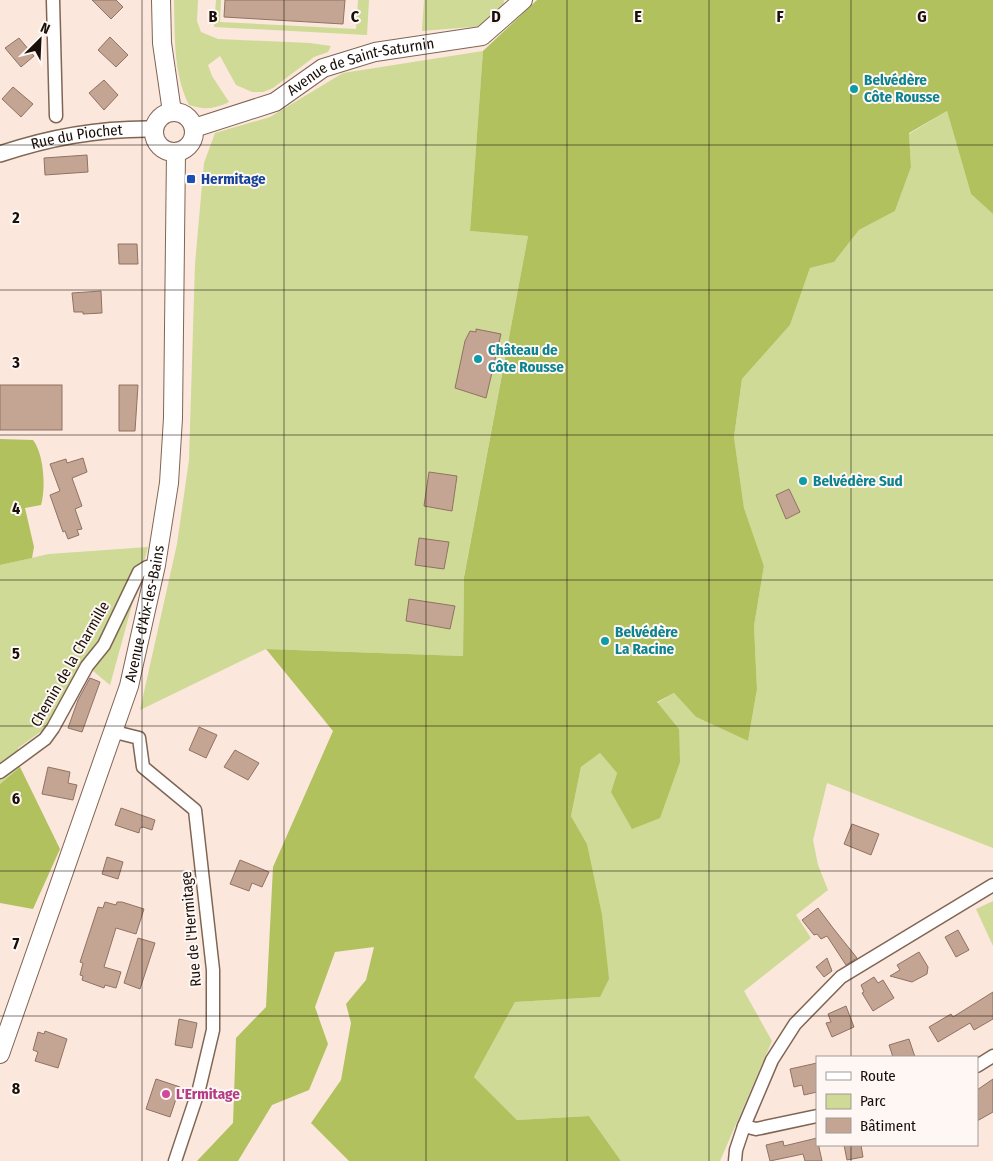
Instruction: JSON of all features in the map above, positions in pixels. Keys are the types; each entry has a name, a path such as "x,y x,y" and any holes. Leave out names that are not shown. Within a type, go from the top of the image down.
{"main road":[{"path":"162,0 162,43 172,112"},
{"name":"Avenue de Saint-Saturnin","path":"194,128 275,102 323,68 375,52 482,36 523,0"},
{"path":"172,112 187,117 194,128 192,141 189,146 176,152 164,149 156,139 155,129 158,120 172,112"},
{"name":"Avenue d'Aix-les-Bains","path":"0,1054 115,732 129,686 156,565 169,482 173,418 176,152"}],"street":[{"path":"53,0 56,116"},
{"name":"Rue du Piochet","path":"0,154 57,137 128,129 155,129"},
{"name":"Chemin de la Charmille","path":"0,772 45,739 87,666 104,645 138,572 156,565"},
{"name":"Rue de l'Hermitage","path":"115,732 139,738 143,767 195,810 213,970 213,1030 199,1089 175,1161"},
{"path":"735,1161 736,1150 744,1126 772,1060 796,1024 841,976 993,885"},
{"path":"978,1065 993,1056"},
{"path":"744,1126 756,1128 816,1116"}],"green space":[{"path":"174,0 198,0 197,21 201,32 218,39 310,43 331,46 328,52 314,57 273,88 263,92 252,92 236,85 220,56 208,65 212,76 229,102 209,108 189,105 177,67"},
{"path":"216,0 221,0 220,22 356,29 358,0 369,0 367,35 214,27"},
{"path":"424,0 504,0 503,12 484,26 422,31"},
{"path":"537,0 993,0 993,214 971,194 947,111 909,133 911,167 895,211 859,230 834,262 810,268 790,325 742,379 734,437 744,508 764,566 754,626 757,689 748,741 696,717 674,693 657,702 679,729 680,762 660,818 632,829 611,792 617,773 600,753 581,767 571,816 587,844 602,915 609,979 600,997 515,1002 474,1077 517,1120 589,1116 621,1161 349,1161 311,1123 341,1080 351,1023 346,1004 366,980 374,947 335,952 315,1007 328,1044 309,1090 272,1105 238,1161 197,1161 233,1123 236,1038 266,1007 273,867 333,731 266,649 463,656 464,577 528,236 470,231 483,51"},
{"path":"483,51 470,231 528,236 464,576 463,656 266,649 140,710 177,544 189,460 195,264 204,163 215,133 270,117 343,73"},
{"path":"947,111 971,194 993,214 993,848 827,783 813,840 818,865 828,890 796,915 811,938 744,991 772,1041 720,1161 621,1161 589,1116 517,1120 474,1077 515,1002 600,997 587,844 571,816 581,767 600,753 617,773 611,792 679,729 657,703 674,693 696,717 748,741 757,689 754,626 764,566 744,508 734,437 742,379 790,325 810,268 834,262 859,230 895,211 911,167 909,134"},
{"path":"0,439 33,440 40,454 44,481 41,505 25,508 34,547 32,558 0,565"},
{"path":"148,547 110,685 87,666 43,730 18,748 20,767 0,784 0,565 49,554"},
{"path":"20,767 60,849 33,909 0,903 0,784"},
{"path":"993,901 993,946 976,909"}],"building":[{"path":"92,0 116,0 123,7 111,19"},
{"path":"225,0 345,0 343,24 224,17"},
{"path":"110,37 128,55 116,67 98,50"},
{"path":"19,38 34,56 21,67 5,48"},
{"path":"104,80 118,95 104,110 89,93"},
{"path":"13,87 33,104 21,117 2,99"},
{"path":"87,155 88,172 45,175 44,158"},
{"path":"118,244 137,244 138,264 119,264"},
{"path":"101,291 102,313 83,314 83,312 74,312 72,293"},
{"name":"Château de Côte Rousse","path":"476,329 501,334 486,398 455,388 465,341 470,331 476,332"},
{"path":"0,385 62,385 62,430 0,430"},
{"path":"119,385 138,385 135,431 119,431"},
{"path":"83,458 87,472 72,478 82,506 75,509 82,529 77,530 79,535 68,539 65,531 63,532 50,495 60,491 50,464 66,459 67,463"},
{"path":"429,472 457,476 452,511 424,506"},
{"path":"789,489 800,512 786,519 776,495"},
{"path":"419,538 449,542 444,569 415,565"},
{"path":"409,599 455,606 450,629 406,621"},
{"path":"90,678 100,682 82,732 68,728 78,700"},
{"path":"199,727 217,735 206,758 189,750"},
{"path":"235,750 259,763 248,780 224,767"},
{"path":"48,767 70,772 68,783 77,785 73,800 42,794"},
{"path":"121,808 155,820 152,830 143,827 140,828 139,833 115,825"},
{"path":"852,824 879,834 871,855 844,844"},
{"path":"107,857 123,862 118,879 102,874"},
{"path":"240,860 269,872 262,887 252,883 249,891 230,884"},
{"path":"105,902 116,905 117,902 122,902 144,909 136,934 116,928 104,967 121,972 116,988 105,985 104,988 82,980 83,976 80,975 83,963 80,962 98,907 103,908"},
{"path":"818,908 857,958 846,965 827,936 821,939 817,934 814,935 802,920"},
{"path":"958,930 969,950 956,957 945,937"},
{"path":"138,938 155,943 140,989 124,983"},
{"path":"919,952 928,967 927,974 912,982 890,976 900,970 897,965"},
{"path":"827,958 832,971 824,977 816,967"},
{"path":"874,977 878,983 883,980 894,998 873,1011 862,993 864,992 861,985"},
{"path":"993,992 993,1019 974,1030 970,1023 938,1042 929,1027 951,1014 953,1017"},
{"path":"846,1006 854,1027 832,1037 826,1023 831,1022 828,1014"},
{"path":"179,1019 197,1023 192,1048 175,1045"},
{"path":"45,1031 67,1039 58,1068 35,1061 38,1052 33,1050 38,1032 44,1034"},
{"path":"909,1039 915,1056 893,1056 889,1045"},
{"path":"816,1063 816,1092 804,1095 802,1085 794,1087 790,1069"},
{"name":"L'Ermitage","path":"156,1079 180,1087 170,1117 146,1109"},
{"path":"993,1079 993,1112 978,1120 978,1089"},
{"path":"816,1138 816,1146 819,1146 822,1161 805,1161 803,1154 770,1161 766,1145 783,1141 784,1146"},
{"path":"844,1146 861,1146 863,1157 847,1160"}],"place":[{"name":"Belvédère Côte Rousse","path":"854,89"},
{"name":"Hermitage","path":"191,179"},
{"name":"Château de Côte Rousse","path":"478,359"},
{"name":"Belvédère Sud","path":"803,481"},
{"name":"Belvédère La Racine","path":"605,641"},
{"name":"L'Ermitage","path":"166,1094"}]}
